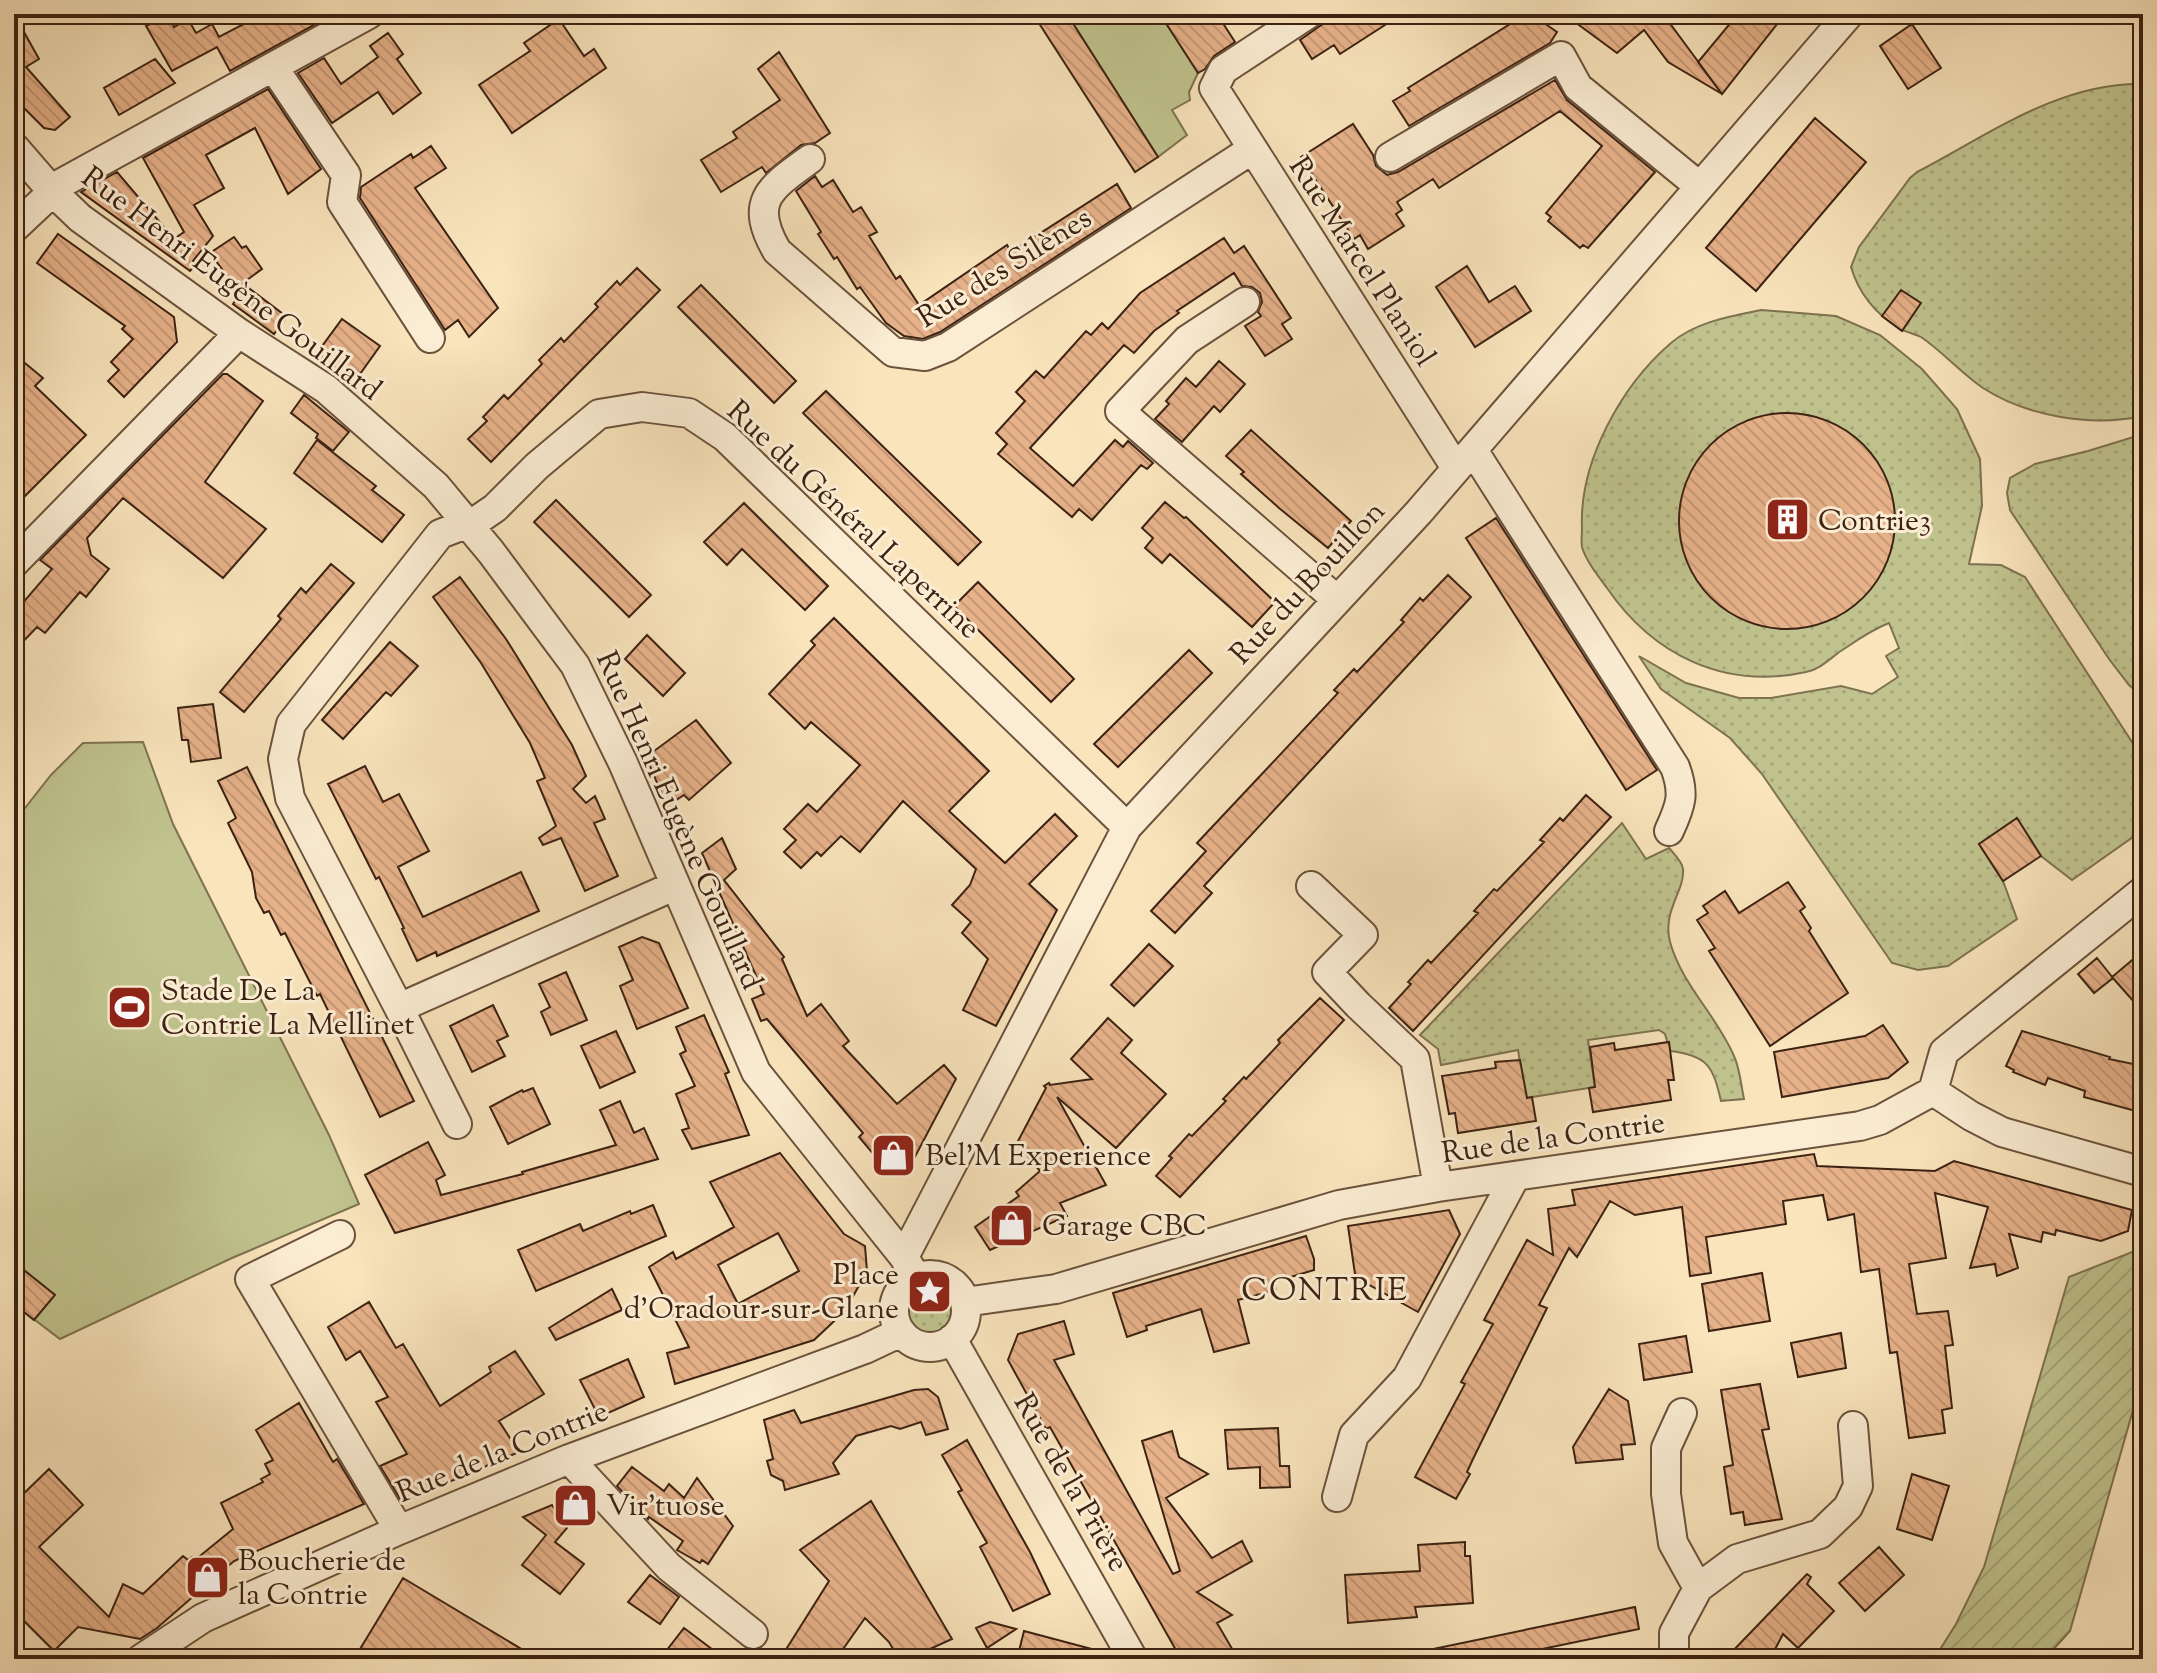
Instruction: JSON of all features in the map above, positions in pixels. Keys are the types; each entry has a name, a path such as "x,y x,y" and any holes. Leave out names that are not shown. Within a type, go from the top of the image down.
{"street":[{"path":"14,228 62,183 369,14"},
{"path":"1274,24 1308,14"},
{"name":"Rue du Bouillon","path":"910,1267 1127,827 1464,459 1849,14"},
{"name":"Rue Marcel Planiol","path":"1274,24 1223,70 1214,88 1251,150 1675,767 1682,786 1678,811 1669,831"},
{"path":"1390,157 1561,56 1578,87 1699,186"},
{"path":"274,68 346,175 342,202 430,338"},
{"name":"Rue Henri Eugène Gouillard","path":"14,147 80,218 239,333 326,389 436,486 467,523 575,665 623,763 756,1072 910,1267"},
{"name":"Rue des Silènes","path":"810,159 769,192 763,209 766,232 777,251 893,352 925,356 948,347 1251,150"},
{"path":"1245,302 1187,340 1120,411 1337,600"},
{"path":"14,563 239,333"},
{"name":"Rue du Général Laperrine","path":"457,1124 290,798 283,759 291,724 440,534 479,519 495,508 537,466 599,414 642,407 689,413 725,437 1127,827"},
{"path":"399,1008 674,886"},
{"path":"1311,886 1363,935 1327,972 1415,1059 1438,1187"},
{"path":"2142,1171 2002,1132 1933,1091 1944,1052 2143,891"},
{"name":"Rue de la Contrie","path":"965,1302 1056,1289 1339,1205 1438,1187 1860,1126 1880,1120 1933,1091"},
{"path":"1337,1497 1354,1435 1407,1378 1515,1177"},
{"path":"340,1235 250,1279 399,1530"},
{"path":"910,1267 946,1279 958,1289 965,1302 964,1321 952,1339 935,1346 910,1341 901,1332 895,1318 895,1301 905,1285 910,1267"},
{"name":"Rue de la Contrie","path":"141,1659 203,1618 399,1530 569,1459 865,1349 901,1332"},
{"name":"Rue de la Prière","path":"952,1339 1133,1659"},
{"path":"1682,1413 1666,1448 1666,1494 1673,1543 1698,1588"},
{"path":"1674,1659 1674,1633 1698,1588 1737,1559 1820,1534 1848,1507 1858,1486 1853,1426"},
{"path":"569,1459 669,1567 753,1634"}],"green space":[{"path":"1067,14 1160,14 1198,73 1189,92 1190,100 1172,110 1187,135 1158,157"},
{"path":"2143,84 2143,416 2082,420 2040,413 2020,406 1983,388 1929,343 1890,322 1869,302 1858,286 1851,267 1859,247 1917,172 1998,127 2054,101 2112,86"},
{"path":"1761,310 1836,316 1880,335 1922,369 1957,409 1980,459 1982,506 1969,564 2001,565 2025,577 2143,759 2143,826 2140,832 2072,880 2041,856 2017,819 1979,844 2003,881 2017,919 1948,966 1918,970 1892,963 1762,774 1730,738 1661,689 1639,656 1686,683 1739,698 1771,698 1841,686 1872,694 1898,677 1886,656 1899,648 1889,623 1806,672 1747,676 1719,671 1693,662 1646,632 1625,612 1589,563 1582,547 1583,503 1596,452 1620,403 1636,381 1671,343 1691,330"},
{"path":"2143,434 2143,697 2129,685 2109,659 2010,510 2007,493 2010,478 2035,464"},
{"name":"Stade De La Contrie La Mellinet","path":"143,742 173,824 329,1135 359,1204 232,1258 60,1339 14,1304 14,822 51,775 83,743"},
{"path":"1622,823 1646,859 1669,848 1681,863 1683,877 1669,921 1670,942 1691,986 1727,1041 1739,1072 1744,1099 1721,1101 1715,1079 1706,1064 1692,1056 1670,1051 1665,1034 1659,1030 1588,1040 1595,1087 1526,1098 1518,1050 1441,1065 1438,1049 1420,1035"},
{"path":"2143,1240 2143,1375 2070,1631 2048,1659 1934,1659 1956,1624 1984,1567 2069,1277 2140,1249"},
{"path":"930,1287 946,1294 953,1310 946,1326 930,1333 914,1326 907,1310 914,1294"}],"building":[{"path":"14,14 39,59 26,67 70,117 55,130 44,128 14,98"},
{"path":"263,14 334,14 230,71 217,47 172,71 146,26 168,15 174,27 188,19 196,33 212,24 219,37"},
{"path":"1033,14 1067,14 1158,157 1135,172"},
{"path":"1160,14 1217,14 1235,42 1214,56 1198,73"},
{"path":"1337,14 1402,14 1340,54 1334,45 1312,59 1300,40"},
{"path":"1526,14 1531,14 1557,32 1550,43 1409,126 1393,101 1410,91 1408,88"},
{"path":"1564,14 1663,14 1722,94 1668,62 1644,30 1617,53"},
{"path":"1738,14 1785,14 1722,94 1698,62"},
{"path":"559,19 584,56 594,49 606,68 512,133 479,85 530,51 524,43"},
{"path":"1912,24 1941,68 1908,89 1880,46"},
{"path":"388,33 403,54 397,59 421,93 393,114 378,92 332,123 298,73 324,58 341,84 378,57 370,46"},
{"path":"779,52 830,133 815,143 801,145 766,173 762,167 721,192 701,160 737,138 733,132 780,100 758,69"},
{"path":"155,59 175,83 119,115 104,88"},
{"path":"1555,80 1567,100 1655,172 1588,248 1583,245 1580,248 1548,221 1551,217 1546,213 1602,146 1560,111 1439,188 1433,179 1397,202 1402,210 1396,214 1404,226 1368,249 1360,235 1354,239 1301,157 1353,124 1373,155 1376,166 1387,175 1398,172"},
{"path":"268,89 321,169 288,194 255,128 206,155 224,188 194,205 213,236 193,261 196,264 190,271 81,192 117,172 174,239 184,232 143,158"},
{"path":"1815,118 1866,162 1756,291 1706,248"},
{"path":"431,146 446,168 415,188 498,308 469,337 458,320 445,330 360,198 361,187 411,154 413,158"},
{"path":"815,176 822,187 833,180 853,212 861,207 877,232 869,236 896,279 900,276 919,305 1007,245 1011,252 1117,184 1131,208 940,332 923,339 904,336 886,323 860,287 857,289 837,257 834,259 796,191"},
{"path":"58,234 174,317 177,342 124,397 108,381 119,370 111,362 133,339 122,329 125,326 37,263"},
{"path":"234,237 242,248 246,246 262,269 236,288 210,253"},
{"path":"1224,238 1234,253 1244,246 1291,318 1282,324 1292,339 1265,356 1245,326 1261,316 1258,312 1262,302 1260,293 1252,287 1242,286 1234,273 1177,311 1179,313 1154,331 1134,353 1124,345 1030,448 1073,486 1115,440 1123,447 1128,441 1153,463 1147,469 1141,465 1092,520 1079,509 1072,517 998,454 1007,444 996,433 1025,401 1016,392 1036,371 1044,378 1086,331 1091,335 1102,323 1108,329 1140,293"},
{"path":"1467,266 1489,302 1515,286 1531,311 1475,347 1436,287"},
{"path":"637,268 660,290 491,462 468,439 487,421 483,417 504,395 508,399 542,364 539,360 561,338 564,342 598,307 595,304 617,281 620,285"},
{"path":"701,285 796,381 774,403 678,307"},
{"path":"246,286 287,317 274,334 233,304"},
{"path":"1901,290 1921,303 1902,331 1882,316"},
{"path":"342,319 380,346 355,381 317,353"},
{"path":"14,354 43,378 35,386 86,435 14,507"},
{"path":"1219,361 1245,384 1220,412 1214,406 1182,442 1155,419 1186,378 1196,387"},
{"path":"223,374 263,401 205,482 266,529 223,578 123,498 87,538 91,555 109,569 86,597 80,592 45,633 37,627 14,651 14,613 52,569 40,560"},
{"path":"826,391 981,542 958,565 803,413"},
{"path":"304,395 349,432 333,451 316,438 318,434 291,413"},
{"name":"Contrie3","path":"1787,413 1828,421 1864,444 1887,480 1895,521 1887,562 1864,598 1828,621 1787,629 1746,621 1710,598 1687,562 1679,521 1687,480 1710,444 1746,421"},
{"path":"1251,430 1351,521 1328,548 1241,474 1244,472 1226,456"},
{"path":"317,440 376,486 372,490 404,515 382,542 294,473"},
{"path":"556,500 651,595 629,617 534,522"},
{"path":"1165,502 1186,517 1275,602 1252,627 1170,554 1162,563 1145,548 1153,538 1142,528"},
{"path":"744,503 828,586 805,610 742,549 727,565 704,542"},
{"path":"1496,518 1657,770 1626,790 1466,538"},
{"path":"331,564 354,583 244,712 220,692 281,619 278,616 301,588 306,593"},
{"path":"1448,575 1471,597 1204,886 1212,893 1175,933 1151,911 1206,851 1197,843 1338,693 1334,690 1354,669 1357,672 1404,622 1401,620 1420,598 1423,601"},
{"path":"460,577 506,639 572,745 586,776 573,789 586,803 595,796 605,819 594,823 618,876 585,891 561,838 543,845 539,838 556,826 537,781 545,778 530,743 481,663 433,597"},
{"path":"978,582 1074,679 1051,702 954,606"},
{"path":"834,618 989,771 949,811 1005,863 1055,814 1077,836 1029,884 1057,910 996,1026 963,1010 988,959 962,933 971,922 952,905 970,885 976,869 903,801 860,852 841,836 821,856 817,852 801,868 784,852 796,840 784,829 808,804 817,812 860,765 811,722 805,729 769,694 815,645 811,641"},
{"path":"647,635 685,673 663,696 625,659"},
{"path":"390,642 418,666 391,696 386,692 343,739 322,720"},
{"path":"1189,650 1212,673 1118,767 1094,744"},
{"path":"213,704 221,758 191,762 188,740 182,740 178,708"},
{"path":"696,720 731,763 689,800 684,795 667,806 646,757"},
{"path":"365,766 383,802 399,794 429,851 398,867 423,917 521,872 539,911 437,956 436,952 417,961 379,877 376,879 328,784"},
{"path":"247,767 414,1101 380,1117 320,994 317,996 285,933 281,935 269,911 264,913 256,898 252,872 228,823 236,818 218,781"},
{"path":"1586,795 1611,817 1413,1031 1389,1008 1411,984 1408,982 1428,960 1431,963 1478,913 1474,911 1494,889 1497,891 1544,842 1540,840 1560,818 1563,821"},
{"path":"2017,818 2041,856 2003,881 1979,844"},
{"path":"722,838 736,869 724,880 784,957 782,959 807,1016 821,1004 849,1041 843,1046 897,1104 944,1065 956,1079 909,1168 886,1169 859,1137 863,1133 767,1019 761,1021 752,999 764,994 702,853"},
{"path":"1788,882 1805,907 1800,911 1811,928 1809,931 1848,993 1770,1046 1709,951 1715,948 1697,920 1708,913 1703,906 1725,891 1739,913"},
{"path":"642,937 659,943 688,1008 637,1029 620,986 633,980 619,947"},
{"path":"1149,944 1173,966 1134,1006 1111,985"},
{"path":"2143,951 2143,1012 2112,977"},
{"path":"2097,958 2113,978 2094,993 2078,974"},
{"path":"566,972 587,1020 551,1035 541,1012 550,1007 539,984"},
{"path":"1320,998 1344,1020 1180,1197 1156,1176 1172,1158 1169,1156 1226,1101 1223,1099 1244,1077 1246,1079 1280,1043 1278,1040"},
{"path":"493,1005 508,1036 497,1041 505,1056 472,1072 450,1026"},
{"path":"704,1015 729,1072 725,1074 749,1135 692,1149 682,1130 689,1128 676,1094 695,1086 680,1054 686,1051 676,1027"},
{"path":"1108,1018 1132,1040 1121,1053 1166,1094 1116,1148 1057,1097 1106,1185 1060,1203 1067,1216 990,1250 975,1227 1019,1196 1016,1192 1040,1171 1017,1143 1046,1088 1044,1086 1092,1079 1071,1059"},
{"path":"1883,1025 1908,1062 1888,1078 1782,1097 1774,1052 1865,1036"},
{"path":"616,1031 635,1072 600,1088 581,1046"},
{"path":"2022,1031 2109,1059 2143,1066 2143,1113 2084,1097 2085,1091 2048,1078 2045,1085 2013,1072 2006,1066"},
{"path":"1669,1042 1674,1080 1668,1080 1671,1100 1593,1112 1589,1088 1595,1087 1590,1047 1614,1043 1615,1050"},
{"path":"1520,1060 1527,1098 1532,1097 1536,1121 1458,1133 1455,1113 1449,1114 1442,1076 1496,1068 1495,1062"},
{"path":"533,1088 550,1124 508,1144 490,1107 522,1090"},
{"path":"620,1101 634,1133 644,1128 658,1159 395,1233 365,1175 428,1142 445,1175 436,1180 441,1195 523,1174 616,1145 600,1110"},
{"path":"780,1153 844,1234 865,1246 867,1271 845,1311 814,1340 675,1384 667,1353 689,1347 649,1267 673,1252 676,1259 734,1227 710,1182","holes":["778,1233 799,1271 738,1304 718,1265"]},
{"path":"1814,1154 1817,1166 1935,1171 1954,1161 2132,1210 2128,1231 2101,1241 2056,1230 2055,1235 2043,1232 2041,1242 2009,1234 2018,1268 1997,1276 1995,1264 1970,1268 1988,1207 1935,1193 1946,1258 1909,1264 1917,1314 1948,1311 1953,1345 1945,1346 1952,1408 1942,1410 1945,1433 1909,1438 1897,1352 1890,1353 1879,1269 1861,1272 1854,1214 1828,1220 1823,1195 1783,1201 1786,1224 1706,1237 1711,1273 1690,1276 1682,1207 1635,1215 1610,1201 1577,1257 1569,1248 1539,1305 1547,1308 1456,1499 1415,1477 1465,1384 1461,1382 1493,1324 1484,1320 1527,1240 1553,1255 1548,1209 1575,1205 1572,1190"},
{"path":"653,1205 666,1236 536,1291 518,1250 580,1224 583,1231"},
{"path":"1449,1210 1460,1234 1418,1312 1362,1281 1356,1281 1348,1226"},
{"path":"1306,1236 1314,1259 1314,1270 1274,1282 1276,1290 1238,1300 1249,1343 1214,1352 1201,1309 1146,1326 1147,1330 1127,1337 1113,1293"},
{"path":"14,1262 55,1295 34,1320 14,1304"},
{"path":"1762,1273 1770,1321 1709,1331 1702,1284"},
{"path":"612,1289 622,1310 556,1340 549,1328"},
{"path":"369,1302 396,1348 403,1344 440,1406 491,1372 489,1367 515,1351 544,1394 499,1421 519,1452 402,1502 380,1466 407,1454 376,1402 388,1397 360,1351 346,1360 328,1327"},
{"path":"1064,1321 1074,1354 1054,1360 1173,1574 1180,1571 1142,1441 1172,1431 1179,1457 1208,1474 1166,1498 1212,1558 1242,1541 1252,1561 1197,1592 1232,1615 1217,1623 1238,1659 1181,1659 1050,1427 1046,1429 1008,1360 1018,1334"},
{"path":"1841,1333 1846,1368 1798,1377 1791,1343"},
{"path":"1686,1336 1692,1372 1644,1380 1639,1344"},
{"path":"628,1359 644,1397 599,1417 580,1380"},
{"path":"1760,1384 1769,1429 1762,1430 1782,1519 1745,1525 1743,1512 1731,1514 1724,1467 1733,1465 1721,1390"},
{"path":"928,1389 938,1397 948,1429 926,1435 921,1422 900,1429 891,1426 856,1436 833,1463 839,1474 785,1490 783,1481 771,1475 767,1461 773,1459 764,1420 794,1410 801,1423 914,1390"},
{"path":"1609,1389 1628,1401 1635,1444 1621,1445 1623,1459 1576,1463 1573,1447"},
{"path":"299,1403 333,1462 337,1459 364,1504 234,1561 140,1639 78,1627 54,1651 14,1611 14,1503 49,1469 83,1505 39,1547 109,1617 123,1584 143,1594 183,1556 195,1560 233,1529 221,1503 263,1482 261,1479 270,1474 265,1464 273,1460 256,1430"},
{"path":"1278,1428 1280,1466 1289,1466 1290,1487 1260,1488 1260,1467 1228,1469 1225,1430"},
{"path":"967,1440 1050,1594 1013,1611 980,1547 987,1543 958,1492 962,1490 942,1455"},
{"path":"632,1467 664,1491 669,1484 684,1498 697,1478 733,1526 708,1564 677,1550 683,1541 648,1519 617,1486"},
{"path":"1912,1474 1949,1486 1932,1540 1897,1529"},
{"path":"871,1501 952,1639 908,1659 899,1659 889,1642 865,1618 836,1659 780,1659 829,1581 800,1550"},
{"path":"552,1505 567,1528 555,1542 584,1564 560,1594 522,1565 546,1535 523,1517"},
{"path":"1465,1542 1465,1556 1470,1556 1473,1603 1415,1607 1417,1617 1348,1623 1345,1575 1420,1571 1418,1545"},
{"path":"1879,1547 1904,1575 1865,1611 1839,1583"},
{"path":"1807,1574 1811,1577 1807,1584 1834,1611 1798,1648 1783,1634 1770,1659 1725,1659"},
{"path":"650,1575 679,1597 660,1624 628,1602"},
{"path":"403,1578 538,1659 354,1659"},
{"path":"1635,1607 1639,1629 1494,1659 1434,1659 1433,1649"},
{"path":"990,1622 1016,1629 987,1648 976,1628"},
{"path":"684,1628 725,1659 660,1659"},
{"path":"1024,1631 1103,1652 1102,1659 1017,1659"}],"place":[{"name":"Contrie3","path":"1787,520"},
{"name":"Stade De La Contrie La Mellinet","path":"130,1007"},
{"name":"Bel'M Experience","path":"894,1155"},
{"name":"Garage CBC","path":"1011,1225"},
{"name":"Place d'Oradour-sur-Glane","path":"930,1291"},
{"name":"Vir'tuose","path":"575,1505"},
{"name":"Boucherie de la Contrie","path":"207,1577"}],"district":[{"name":"CONTRIE","path":"1325,1289"}]}
